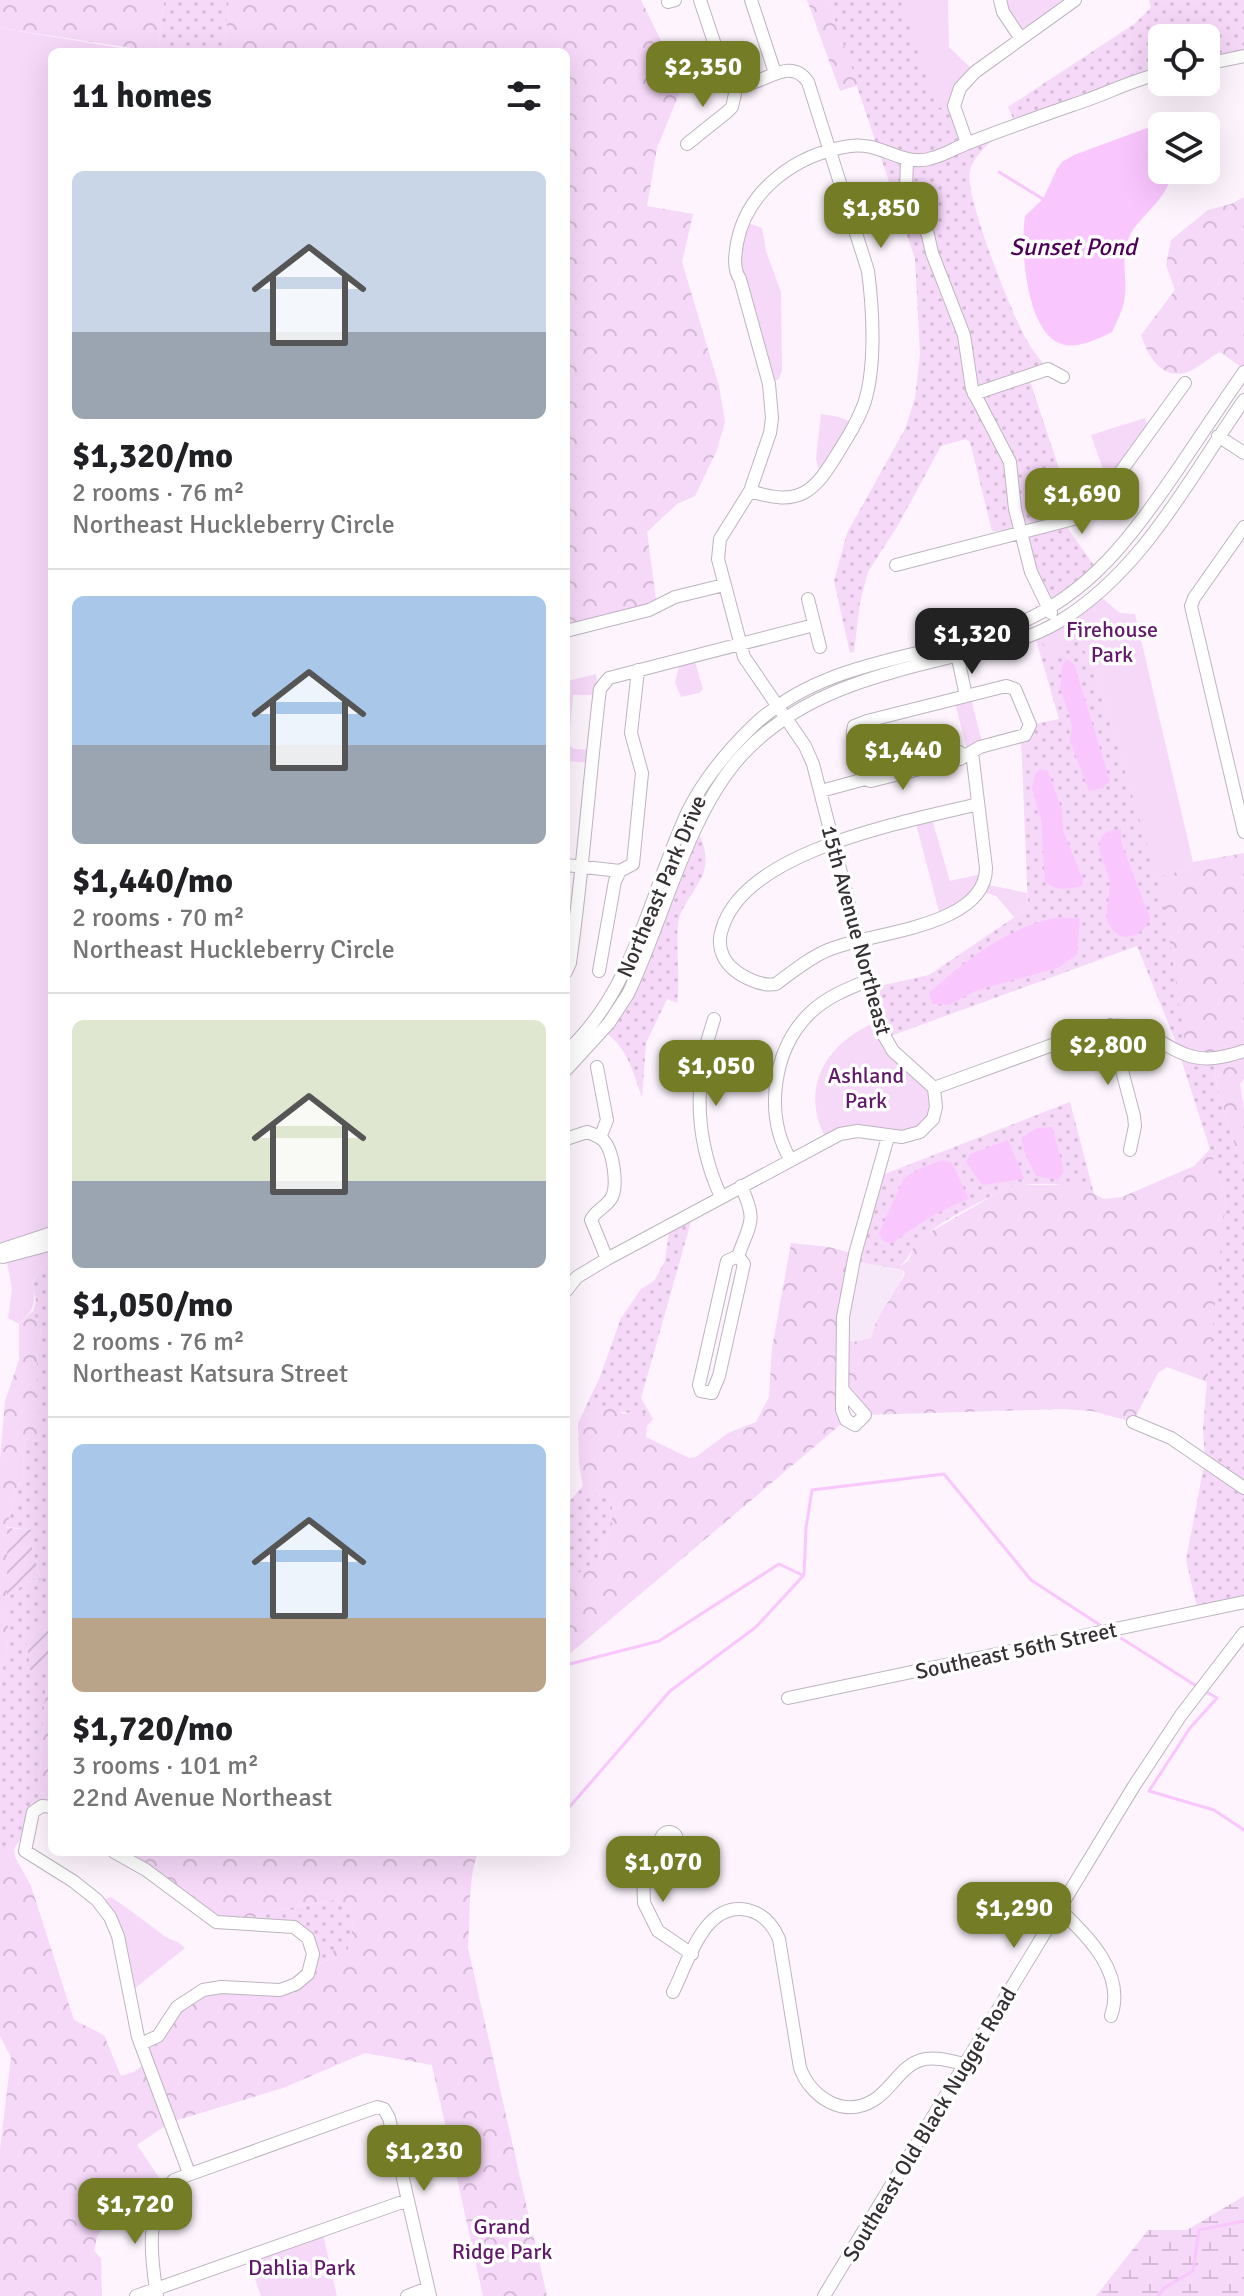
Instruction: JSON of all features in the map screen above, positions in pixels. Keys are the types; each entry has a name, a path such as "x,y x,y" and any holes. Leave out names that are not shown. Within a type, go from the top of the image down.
{"street":[{"path":"700,0 730,83 742,86 790,69 803,74 808,82 868,271 872,328 866,398 859,417 817,485 806,494 787,499 750,491"},
{"path":"751,0 775,73"},
{"path":"1000,0 1003,12 1021,39"},
{"path":"967,143 954,106 960,88 975,72 1075,0"},
{"path":"1220,61 1244,56"},
{"path":"1057,623 1031,572 1015,509 1010,462 974,394 964,335 928,235 906,191 907,160 931,159 967,143 1148,78"},
{"path":"687,144 732,107 737,85"},
{"name":"15th Avenue Northeast","path":"907,160 868,146 849,146 830,151 785,172 764,188 750,205 740,228 735,254 736,273 769,384 772,410 770,433 750,491 718,545 718,559 739,645 751,671 809,754 887,1043 934,1088"},
{"path":"974,394 1048,369 1063,377"},
{"name":"Northeast Park Drive","path":"570,1066 609,1023 628,994 717,787 781,713 813,687 860,667 1003,629 1048,608 1086,583 1123,546 1148,513 1244,372"},
{"path":"896,565 1085,516 1185,383"},
{"name":"Northeast Park Drive","path":"570,1048 595,1020 622,978 690,808 728,751 757,723 842,687 1004,645 1057,623 1097,594 1134,557 1244,400"},
{"path":"1218,436 1244,453"},
{"path":"1244,527 1191,606 1240,800 1244,832"},
{"path":"570,630 649,610 675,597 724,585"},
{"path":"808,599 820,647"},
{"path":"570,963 583,867 600,689 609,678 814,625"},
{"path":"954,642 966,696"},
{"path":"570,865 620,871 631,867 634,860 642,773 631,733 638,670"},
{"path":"821,791 960,759 980,747 1025,735 1030,725 1018,692 1011,687 966,696 854,726 853,741 865,779"},
{"path":"968,753 978,804 986,868 984,884 974,897 936,921 827,950 776,984 768,986 735,971 725,961 719,936 724,922 734,905 759,880 833,842 978,804"},
{"path":"599,971 615,881 620,871"},
{"path":"790,1159 777,1126 775,1102 785,1049 798,1026 811,1012 842,991 869,980"},
{"path":"714,1019 704,1048 697,1100 709,1173 721,1197"},
{"path":"1110,1025 1134,1116 1135,1134 1130,1150"},
{"path":"572,1274 607,1259 790,1159 850,1131 888,1137 911,1135 928,1126 936,1107 934,1088 1110,1025 1142,1029 1189,1056 1213,1058 1244,1051"},
{"path":"597,1067 607,1120 600,1138"},
{"path":"570,1138 587,1132 600,1138 608,1147 615,1187 610,1200 594,1213 591,1220 607,1259"},
{"path":"843,1390 843,1317 851,1272 888,1137"},
{"path":"738,1256 744,1264 719,1376 716,1388 712,1393 706,1393 701,1391 699,1385 727,1261 738,1256 752,1215 741,1186"},
{"path":"0,1250 48,1234"},
{"path":"0,1258 48,1245"},
{"path":"1133,1422 1171,1438 1244,1488"},
{"name":"Southeast 56th Street","path":"788,1698 1244,1602"},
{"name":"Southeast Old Black Nugget Road","path":"824,2296 1176,1722 1244,1633"},
{"path":"48,1807 42,1806 33,1812 25,1851 73,1881 97,1900 110,1917 118,1936 141,2044 189,2173"},
{"path":"662,1845 647,1861 643,1871 644,1903 658,1931 692,1954"},
{"path":"121,1856 146,1870 208,1918 223,1924 294,1927 308,1938 313,1954 308,1974 296,1984 280,1990 221,1987 203,1990 177,2007 158,2036 141,2044"},
{"path":"1060,1910 1094,1943 1101,1957 1114,1988 1111,2016"},
{"path":"673,1992 708,1924 728,1911 751,1911 770,1922 779,1939 800,2068 812,2092 827,2103 856,2106 874,2100 920,2060 938,2059 964,2064"},
{"path":"156,2292 153,2223 159,2199 174,2180 370,2108 384,2109 389,2118 429,2292 407,2296"},
{"path":"136,2296 156,2292 408,2200"}],"shaded area":[{"path":"853,1261 904,1271 895,1294 877,1320 872,1338 853,1342 843,1340"}],"green space":[{"path":"0,0 164,0 158,48 132,48 0,28"},
{"path":"164,0 229,0 224,48 158,48"},
{"path":"229,0 641,0 676,71 679,94 657,148 647,206 693,214 682,262 719,386 725,422 717,450 695,496 677,504 647,532 657,607 570,630 570,48 224,48"},
{"path":"807,0 828,0 858,85 840,91"},
{"path":"828,0 901,0 938,107 954,106 967,143 1005,129 984,148 972,165 970,184 974,204 990,255 1019,326 1048,369 1028,375 1074,514 1064,523 1098,571 1048,608 1020,529 992,531 970,442 966,439 941,446 868,572 860,602 854,652 850,653 834,581 847,533 905,429 915,398 920,354 915,259"},
{"path":"900,0 948,0 949,47 975,72 954,106 938,108"},
{"path":"1072,0 1021,39 1001,2"},
{"path":"1149,0 1244,0 1244,56 1220,61 1220,24 1148,24 1148,78 1016,126 1008,107 1134,24 1151,8"},
{"path":"0,28 121,48 48,48 48,1234 0,1244"},
{"path":"1244,197 1244,369 1220,352 1192,370 1173,374 1165,371 1148,352 1141,335 1175,290 1166,265 1171,240 1208,210"},
{"path":"742,221 762,228 766,251 781,292 782,371 779,379 769,384 735,254"},
{"path":"821,414 855,424 820,474 816,459"},
{"path":"1145,418 1147,425 1107,481 1091,435"},
{"name":"Firehouse Park","path":"1097,594 1120,613 1135,614 1193,862 1184,870 1157,877 1097,679 1086,653 1076,640 1053,656 1034,633"},
{"path":"1034,633 1076,640 1086,653 1097,679 1213,1058 1217,1086 1244,1176 1244,1602 1198,1612 1186,1560 1205,1460 1203,1429 1214,1293 1226,1199 1175,1040 1137,946 885,1038 871,988 929,975 1028,908 1021,736 1030,725 1059,719"},
{"path":"695,662 703,689 681,697 675,683 679,667"},
{"path":"596,674 599,695 573,695 570,732 570,680"},
{"path":"970,695 983,746 968,753 954,699"},
{"path":"570,746 574,749 593,750 592,763 570,761"},
{"path":"931,816 950,881 986,873 984,884 1027,893 1028,908 1014,917 996,896 980,891 941,919 915,820"},
{"path":"696,830 703,844 705,866 680,915 677,1003 667,999 646,1043 642,1097 623,1051 602,1031 609,1023"},
{"path":"1244,853 1244,1079 1240,1084 1244,1109 1244,1176 1217,1086 1213,1059 1189,1056 1185,1044 1164,902 1157,877 1184,870 1193,862"},
{"name":"Ashland Park","path":"879,1021 882,1032 936,1099 920,1132 864,1132 827,1140 815,1102 823,1068 845,1040"},
{"path":"1070,1102 1094,1194 1051,1184 1007,1188 934,1229 897,1269 853,1261 877,1177"},
{"path":"1210,1149 1226,1199 1207,1382 1167,1367 1158,1373 1133,1422 1092,1411 1063,1409 865,1415 844,1391 846,1420 570,1654 570,1579 597,1560 612,1525 612,1502 583,1486 578,1423 596,1409 614,1406 623,1414 638,1412 653,1419 647,1426 646,1437 689,1458 696,1457 728,1433 756,1422 769,1397 772,1348 791,1243 829,1247 855,1254 843,1339 853,1342 871,1338 877,1320 905,1274 897,1269 909,1260 914,1246 927,1234 1006,1188 1076,1185 1104,1199 1122,1197 1194,1166"},
{"path":"694,1211 641,1398 653,1419 596,1409 578,1423 600,1377 621,1318 641,1289 654,1281 665,1261 670,1224"},
{"path":"48,1245 48,1264 41,1268 32,1283 33,1306 19,1324 8,1318 12,1289 6,1257"},
{"path":"48,1264 48,1627 42,1625 48,1651 48,1670 39,1784 47,1806 42,1806 27,1839 19,1841 14,1849 0,1847 0,1686 8,1640 7,1598 26,1582 41,1580 31,1545 33,1530 7,1527 17,1486 22,1479 25,1439 37,1441 37,1362 41,1330 33,1311 36,1301 32,1284 41,1268"},
{"path":"33,1311 41,1329 37,1363 38,1441 25,1439 22,1479 17,1486 7,1527 8,1640 0,1687 0,1459 5,1401 19,1360 19,1324"},
{"path":"583,1486 612,1502 612,1525 597,1560 570,1579 570,1501"},
{"path":"7,1528 34,1530 31,1545 41,1580 26,1582 7,1598"},
{"path":"42,1625 48,1627 47,1670 30,1670 26,1636"},
{"path":"47,1670 48,1670 48,1806 39,1784"},
{"name":"Grand Ridge Park","path":"0,1847 14,1849 15,1857 31,1886 74,2020 104,2035 121,2076 134,2072 148,2061 141,2044 197,1993 279,1990 328,1960 334,1950 348,1950 353,1925 347,1907 334,1900 278,1910 230,1925 120,1856 477,1856 471,1887 468,1948 547,2296 483,2296 432,2065 365,2053 283,2088 171,2122 137,2145 166,2188 154,2217 112,2216 97,2236 94,2251 101,2258 102,2296 0,2296 0,2149 11,2057 0,2036"},
{"path":"111,1897 185,1948 129,1993 118,1936 98,1902"},
{"path":"334,1900 347,1907 353,1925 348,1950 311,1968 301,1932 230,1925 278,1910"},
{"path":"1244,2196 1244,2296 1096,2296 1148,2230 1187,2230"},
{"name":"Dahlia Park","path":"322,2230 337,2296 261,2296 247,2257"}],"water":[{"name":"Sunset Pond","path":"1147,128 1148,184 1168,184 1127,242 1125,293 1122,310 1112,332 1096,340 1070,346 1052,339 1034,309 1025,269 1024,230 1025,216 1043,199 1062,162"},
{"path":"1066,659 1074,664 1110,781 1103,788 1089,791 1070,741 1072,727 1060,688"},
{"path":"1040,769 1048,771 1062,810 1063,830 1083,880 1082,886 1058,888 1045,881 1041,820 1032,787"},
{"path":"1121,829 1121,842 1150,919 1141,931 1129,937 1118,934 1108,922 1109,878 1099,850 1104,835"},
{"path":"1061,917 1080,919 1077,954 1060,967 975,991 949,1005 933,1004 929,993 990,945 1024,927"},
{"path":"1052,1127 1064,1171 1058,1180 1036,1176 1021,1138 1037,1128"},
{"path":"1008,1140 1024,1179 982,1185 966,1162 970,1154"},
{"path":"943,1160 952,1163 969,1199 929,1218 893,1243 884,1242 879,1233 904,1178"}],"waterway":[{"path":"999,172 1043,199"},
{"path":"570,1806 670,1691 756,1627 804,1575 806,1528 812,1490 944,1474 1031,1580 1103,1627"},
{"path":"570,1664 659,1641 779,1564 802,1575"},
{"path":"1113,1633 1198,1687"},
{"path":"1205,1691 1217,1698 1190,1728 1149,1791 1214,1810 1244,1830"},
{"path":"1158,2296 1164,2288 1193,2271 1199,2230 1244,2221"}]}
